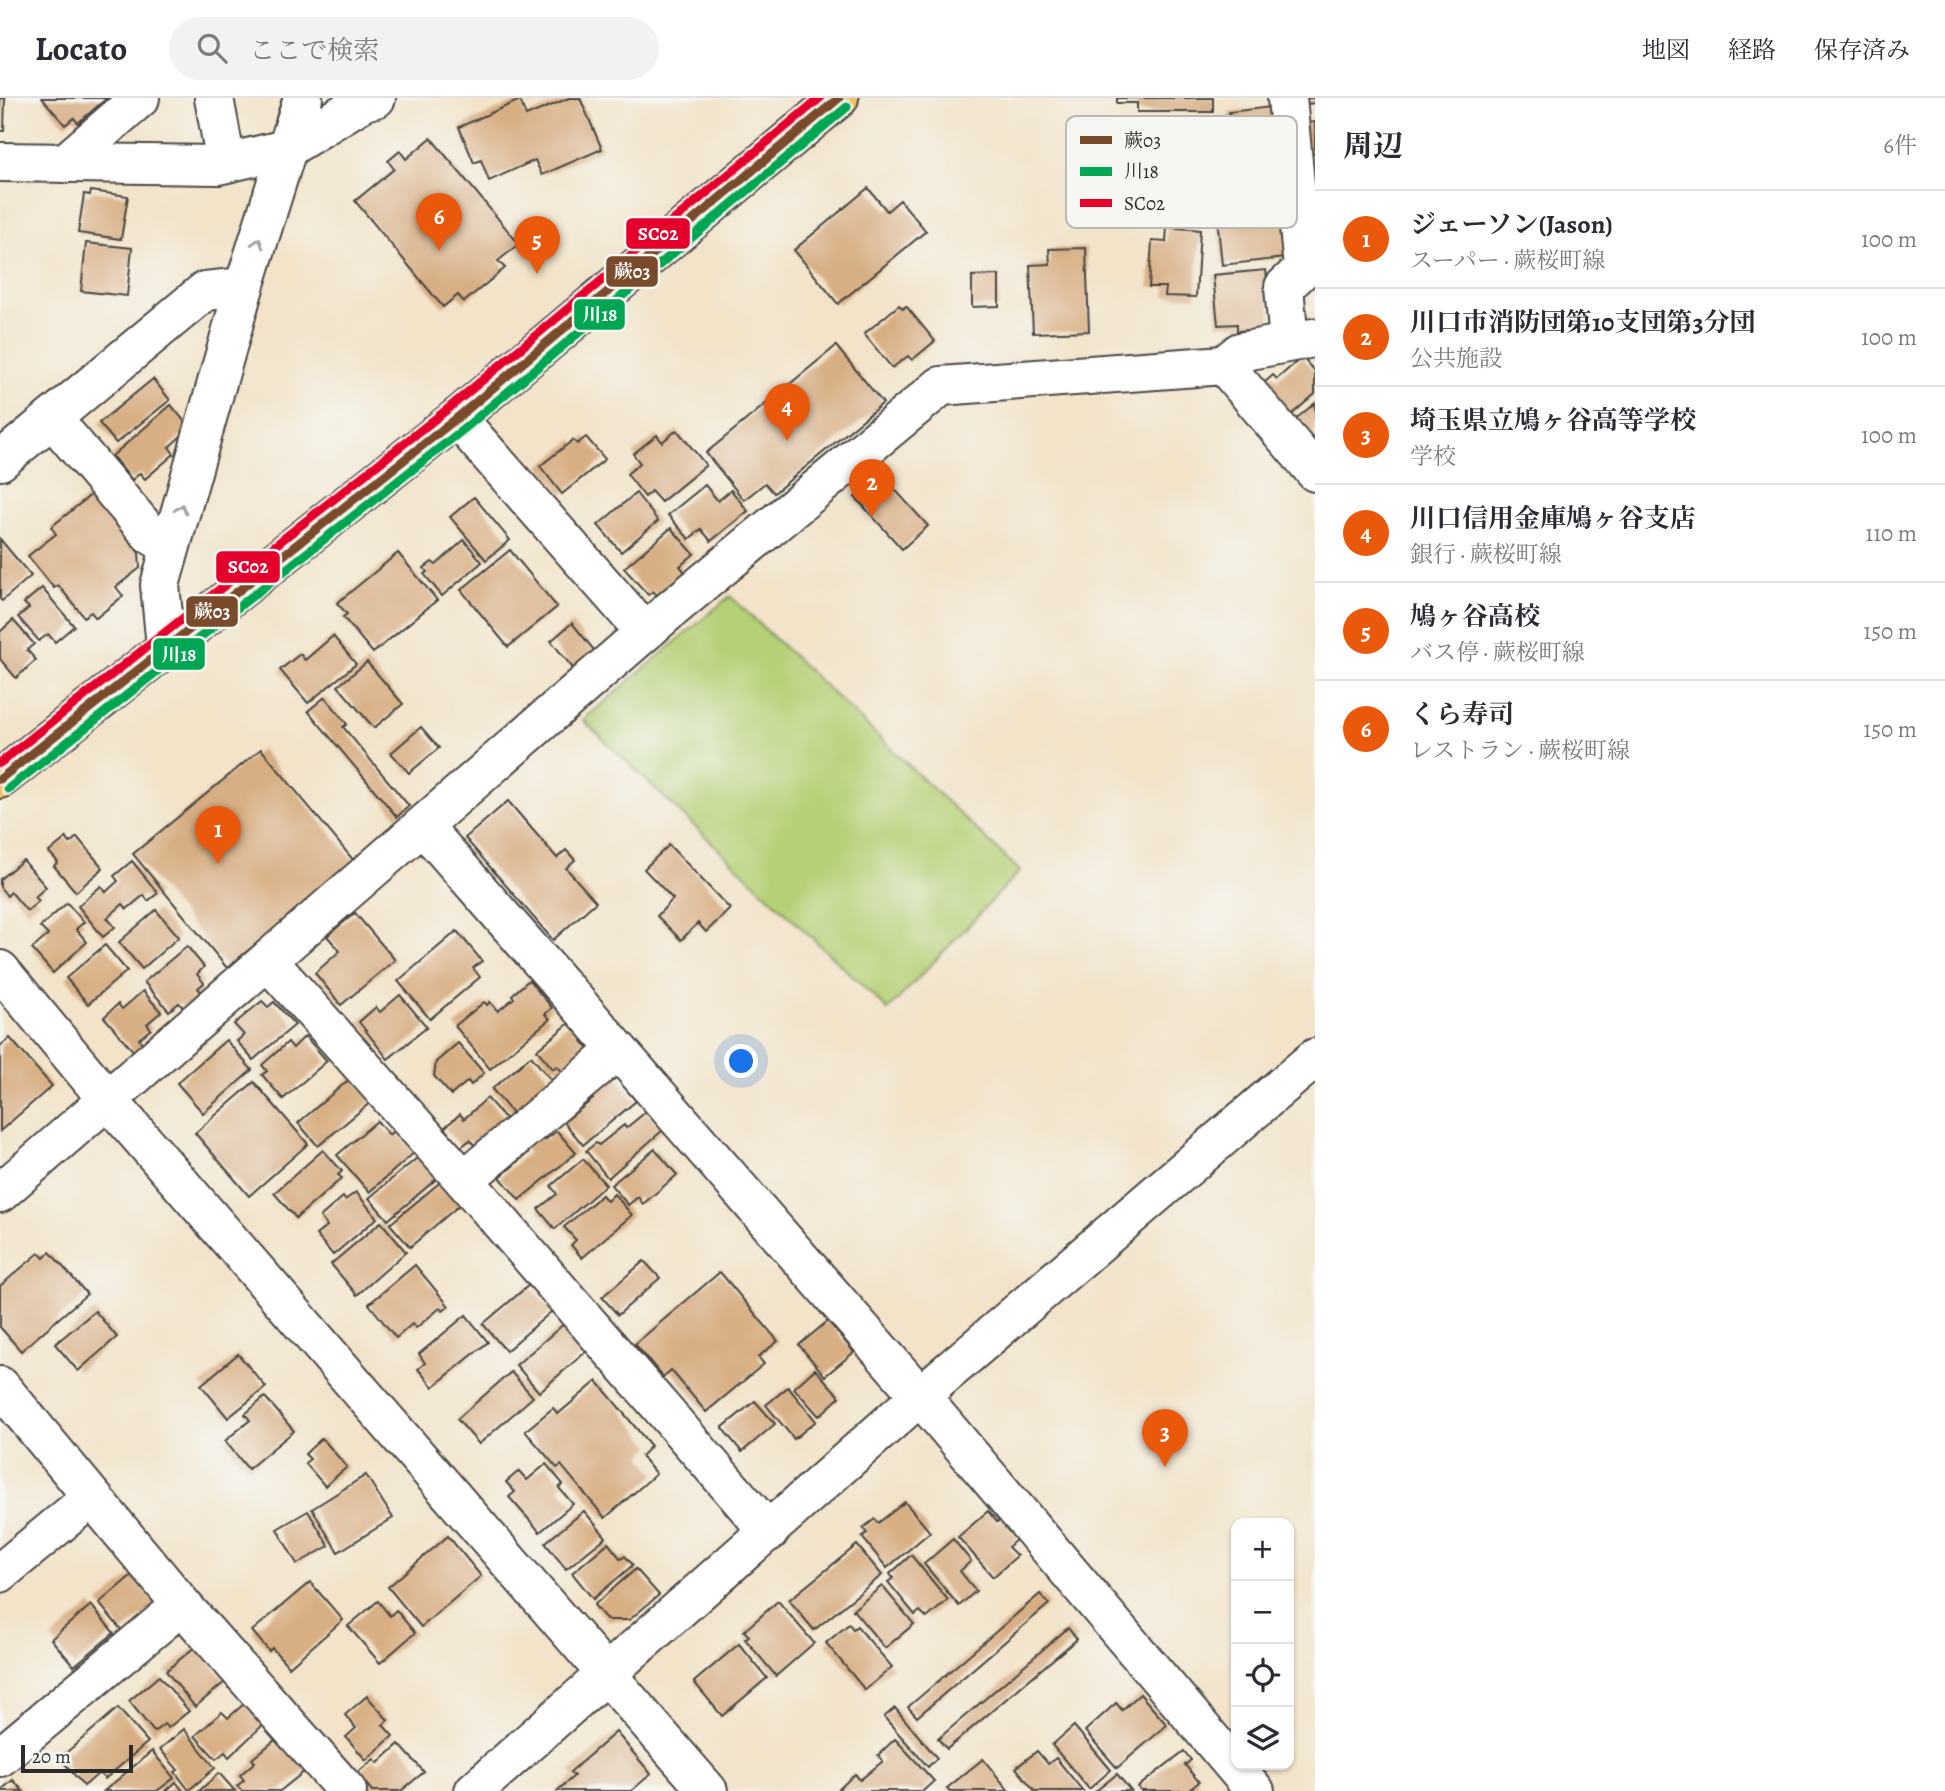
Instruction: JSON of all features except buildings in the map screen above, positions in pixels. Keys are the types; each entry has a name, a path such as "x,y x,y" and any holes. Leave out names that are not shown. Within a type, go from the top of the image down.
{"main road":[{"path":"0,779 457,418 839,98"}],"street":[{"path":"65,163 140,98"},
{"path":"214,98 226,163"},
{"path":"166,647 160,585 244,287 303,98"},
{"path":"0,162 226,163 286,149 364,101 376,98"},
{"path":"1287,98 1289,116"},
{"path":"0,1193 645,632 941,386 1224,365 1240,352 1302,340 1284,287 1303,269 1297,205"},
{"path":"0,461 205,291 244,287"},
{"path":"1224,365 1315,472"},
{"path":"52,418 150,534 170,547"},
{"path":"457,418 645,632"},
{"path":"422,826 920,1396 1255,1791"},
{"path":"268,961 464,1180 769,1532"},
{"path":"0,970 108,1100 708,1791"},
{"path":"464,1180 618,1050"},
{"path":"474,1791 920,1396 1315,1058"},
{"path":"0,1386 182,1605 347,1791"},
{"path":"0,1573 91,1498"},
{"path":"0,1757 182,1605"}],"green space":[{"path":"730,596 1020,871 888,1010 583,720"}],"transit line":[{"name":"SC02","path":"0,763 449,408 820,98"},
{"name":"蕨03","path":"0,779 457,418 839,98"},
{"name":"川18","path":"8,789 465,428 847,107"}],"place":[{"name":"くら寿司","path":"439,251"},
{"name":"鳩ヶ谷高校","path":"537,274"},
{"name":"川口信用金庫鳩ヶ谷支店","path":"787,441"},
{"name":"川口市消防団第10支団第3分団","path":"872,517"},
{"name":"ジェーソン(Jason)","path":"218,864"},
{"name":"埼玉県立鳩ヶ谷高等学校","path":"1165,1467"}]}
